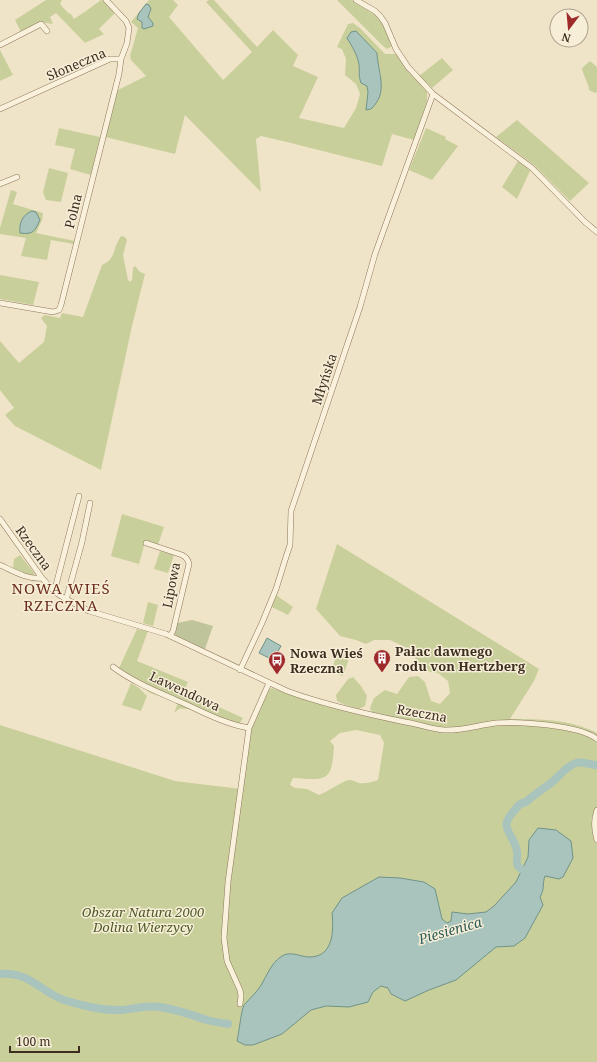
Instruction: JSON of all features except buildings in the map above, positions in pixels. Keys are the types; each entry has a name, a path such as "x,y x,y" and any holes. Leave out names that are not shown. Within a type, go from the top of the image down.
{"street":[{"name":"Słoneczna","path":"0,109 110,59 121,59 128,36 128,25 106,0"},
{"path":"356,0 375,11 380,16 396,49 408,68 433,94 532,168 585,222 597,232"},
{"path":"0,46 41,24 47,31"},
{"name":"Polna","path":"0,304 53,312 58,310 61,305 117,82 121,59"},
{"name":"Młyńska","path":"240,670 276,589 290,545 291,511 360,307 375,254 433,94"},
{"path":"0,184 17,177"},
{"path":"52,589 56,585 79,496"},
{"path":"66,600 82,542 90,503"},
{"name":"Rzeczna","path":"0,519 42,578 52,589 66,600 89,611 170,636 240,670 302,696 382,718 431,728 445,730 497,723 522,723 559,727 578,731 597,739"},
{"name":"Lipowa","path":"146,542 182,555 188,560 189,564 173,631 170,636"},
{"path":"0,565 36,579 42,578"},
{"name":"Lawendowa","path":"113,667 142,684 208,715 238,727 250,728"},
{"path":"240,1004 240,990 227,961 224,938 227,889 250,728 269,683"},
{"path":"597,810 594,817 594,827 597,840"}],"green space":[{"path":"46,0 62,0 60,4 68,13 71,14 74,19 101,0 115,13 99,29 104,34 85,43 56,13 50,17 53,24 39,22 21,32 15,20"},
{"path":"149,0 173,0 178,5 169,17 223,80 252,52 206,2 209,0 214,0 257,47 273,30 298,55 293,66 318,77 299,118 344,128 356,108 360,94 356,84 345,75 346,59 342,49 337,47 348,24 353,23 360,28 385,54 396,54 410,73 427,91 427,101 414,140 392,134 382,166 261,136 256,139 261,192 185,115 175,154 105,137 118,90 146,76 131,60 130,56 138,28 131,22","holes":["347,38 377,54 378,66 381,74 371,109 366,109 368,92 367,85 361,83 357,58"]},
{"path":"337,0 352,0 375,15 383,23 392,45 391,47 387,49 383,46"},
{"path":"0,50 13,75 0,81"},
{"path":"442,58 453,70 432,88 419,76"},
{"path":"590,61 597,67 597,92 595,93 589,90 582,68"},
{"path":"517,120 589,183 570,201 533,164 496,137"},
{"path":"59,128 100,137 91,175 70,169 75,149 55,145"},
{"path":"426,128 446,137 445,139 458,146 432,180 409,170"},
{"path":"518,161 530,171 517,199 502,187"},
{"path":"49,168 68,173 61,202 46,200 43,192"},
{"path":"11,190 17,192 13,204 43,213 42,220 36,233 75,241 74,244 51,240 47,260 21,256 26,238 0,234 0,228"},
{"path":"121,236 125,237 127,240 123,255 128,280 130,282 132,280 133,268 135,266 140,272 145,274 132,326 101,470 15,426 5,415 14,408 0,390 0,341 19,363 44,342 47,326 41,318 45,315 60,318 62,313 83,317 102,265 112,256"},
{"path":"0,275 39,282 33,305 0,299"},
{"path":"122,514 164,527 158,545 144,541 139,564 111,556"},
{"name":"Obszar Natura 2000 Dolina Wierzycy","path":"337,544 539,669 534,681 510,719 566,722 587,728 597,733 597,1062 0,1062 0,725 175,781 241,789 251,730 268,690 272,688 326,706 381,719 382,714 372,712 370,708 374,698 385,690 397,694 409,677 418,676 425,682 431,701 440,704 450,693 448,681 438,673 425,671 407,648 390,640 374,640 366,644 340,636 316,609","holes":["356,730 380,735 384,743 378,780 364,783 348,780 319,795 307,789 295,788 290,785 293,778 320,779 329,773 333,758 334,746 330,741 340,733"]},
{"path":"160,551 174,555 168,573 154,569"},
{"path":"20,555 35,574 33,577 13,568 14,559"},
{"path":"276,595 293,607 288,615 272,607"},
{"path":"148,602 158,605 153,626 143,623"},
{"path":"192,620 213,626 205,649 175,635 177,623"},
{"path":"137,629 148,631 137,661 188,682 184,691 243,718 240,723 236,724 191,710 179,709 174,713 178,703 148,692 142,683 119,668"},
{"path":"339,648 351,652 343,676 331,672"},
{"path":"353,677 367,696 365,706 359,709 337,701 336,695 348,679"},
{"path":"131,683 147,696 141,711 122,705"}],"water":[{"path":"146,4 149,5 151,9 148,17 153,23 153,26 144,29 142,28 142,22 137,19 139,13"},
{"path":"356,31 377,53 381,82 380,96 371,109 366,110 368,92 367,86 361,83 357,58 347,38 351,32"},
{"path":"32,211 36,212 40,220 37,227 31,233 20,233 22,220"},
{"path":"267,638 281,646 273,660 259,653"},
{"path":"538,828 556,830 571,841 573,858 563,877 559,879 545,876 540,897 543,905 525,938 514,946 496,947 456,980 405,1001 391,994 388,988 381,986 373,992 368,1002 349,1007 326,1006 311,1010 282,1034 253,1045 245,1045 237,1041 244,1005 257,991 274,963 282,956 288,954 308,957 316,956 323,953 327,949 332,936 332,913 342,898 379,877 400,878 424,882 435,889 442,919 447,923 451,921 452,912 468,914 486,912 494,906 516,882 528,857 529,840"}],"waterway":[{"name":"Piesienica","path":"530,874 517,865 516,847 506,825 510,816 519,805 526,802 551,783 572,764 580,762 597,765"},
{"name":"Piesienica","path":"0,974 20,976 55,996 84,1006 114,1010 160,1007 210,1021 228,1024"}],"place":[{"name":"Pałac dawnego rodu von Hertzberg","path":"382,673"},
{"name":"Nowa Wieś Rzeczna","path":"277,675"}],"district":[{"name":"NOWA WIEŚ RZECZNA","path":"61,596"}]}
